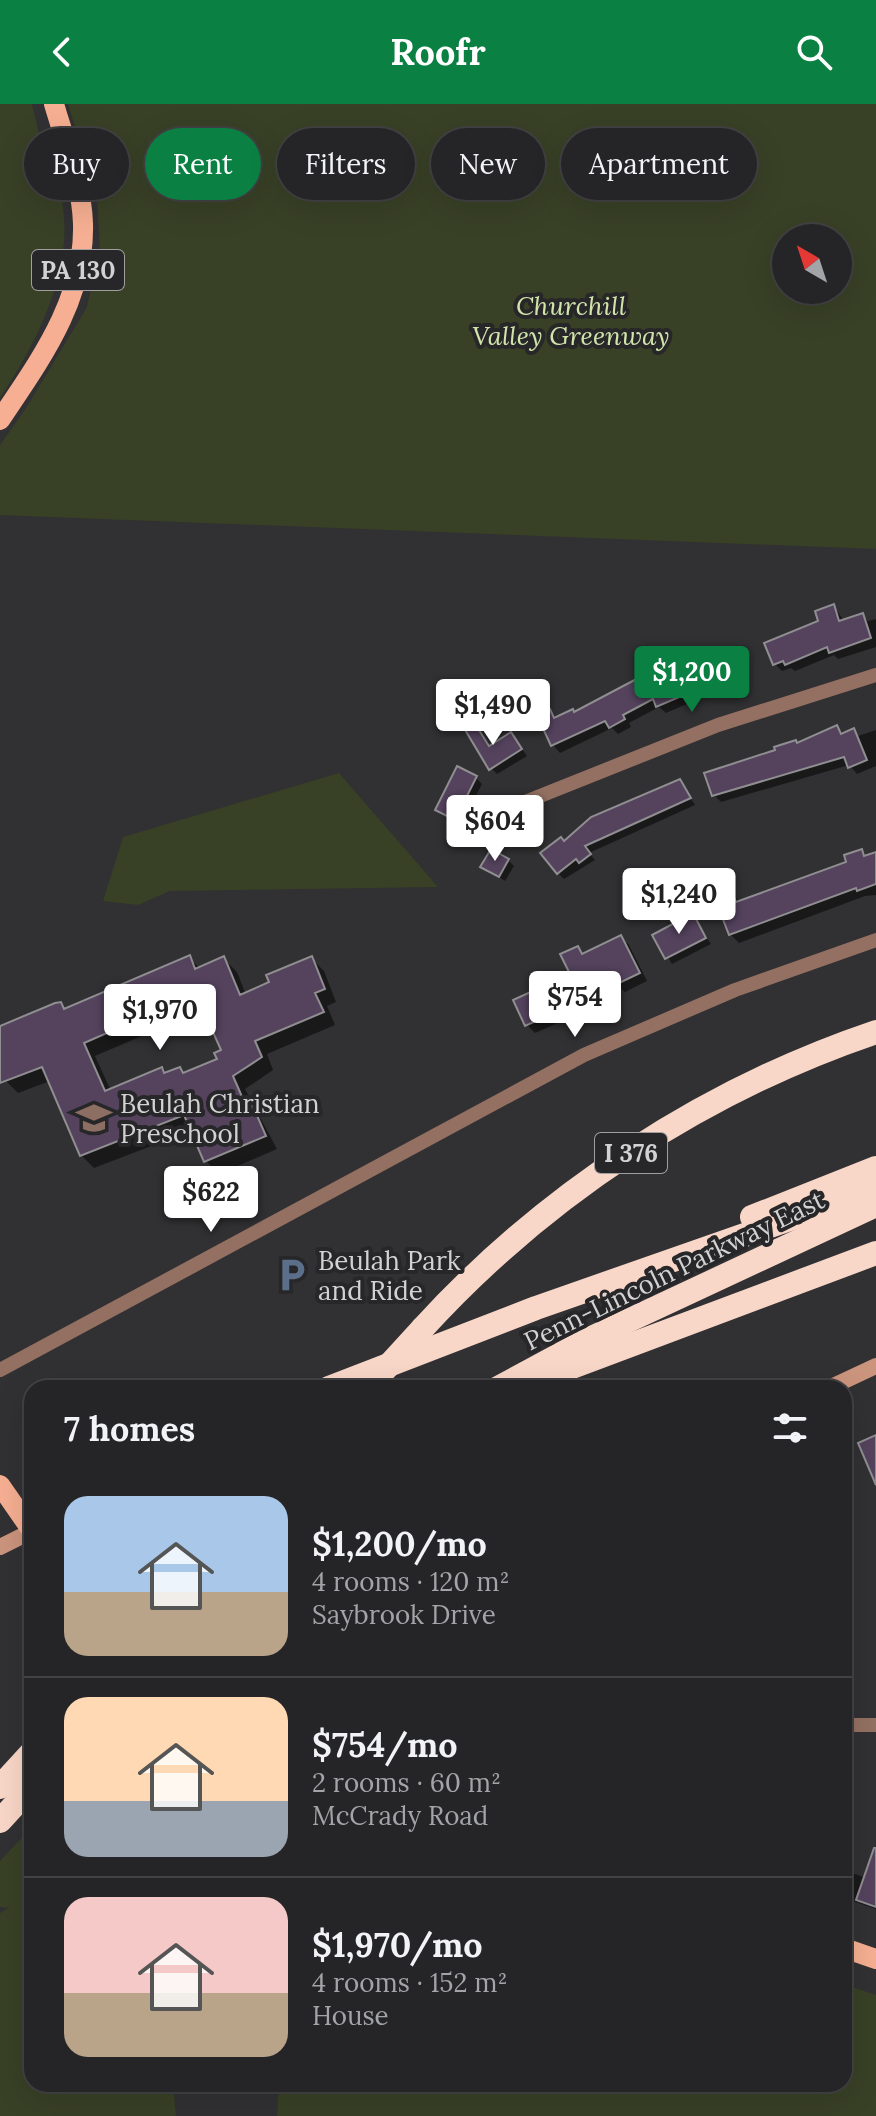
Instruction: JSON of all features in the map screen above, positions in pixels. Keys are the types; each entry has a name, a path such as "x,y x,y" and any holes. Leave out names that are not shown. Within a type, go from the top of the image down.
{"highway":[{"name":"I 376","path":"375,1380 422,1329 513,1240 620,1159 755,1082 876,1032"},
{"path":"536,1308 678,1246 876,1168"},
{"path":"350,1380 536,1308 876,1189"},
{"name":"Penn-Lincoln Parkway East","path":"513,1380 587,1340 876,1205"},
{"path":"536,1380 876,1253"},
{"path":"0,1787 24,1761"},
{"path":"0,1821 24,1795"}],"main road":[{"name":"PA 130","path":"0,420 62,322 79,264 83,222 54,104"},
{"path":"0,1485 24,1520"},
{"path":"852,1951 876,1959"}],"street":[{"path":"525,802 718,725 876,675"},
{"path":"0,1370 584,1055 735,990 876,940"},
{"path":"846,1380 876,1366"},
{"path":"0,1547 24,1535"},
{"path":"852,1725 876,1725"}],"green space":[{"path":"0,104 32,104 38,128 24,128 24,200 61,200 64,240 60,269 42,324 0,398"},
{"name":"Churchill Valley Greenway","path":"68,104 876,104 876,549 0,515 0,445 87,307 100,250 97,200 129,200 129,128 75,128"},
{"path":"339,773 438,887 170,891 138,905 103,901 123,837"},
{"path":"24,1836 24,2092 174,2092 176,2116 0,2116 0,1913 9,1908 0,1907 0,1861"},
{"path":"852,1987 876,1995 876,2116 277,2116 278,2092 852,2092"}],"building":[{"path":"834,604 839,621 863,613 871,638 829,653 827,647 785,665 783,661 773,665 764,643 818,621 815,611"},
{"path":"734,658 741,677 713,687 712,683 656,707 653,699 623,715 625,719 609,728 605,721 551,746 537,715 550,709 554,718 573,709 574,712 644,675 688,659 693,673"},
{"path":"474,722 489,746 511,732 522,749 489,770 464,728"},
{"path":"837,725 841,734 854,728 867,760 848,768 844,757 712,796 704,773 775,750 774,747 796,740 797,743"},
{"path":"457,766 477,776 455,820 435,810"},
{"path":"680,779 691,798 585,846 591,854 579,863 576,859 557,874 540,853 561,837 564,841 591,817"},
{"path":"491,849 509,859 499,877 480,867"},
{"path":"862,849 864,856 876,852 876,884 857,891 856,888 729,935 714,896 731,889 736,902 846,862 844,855"},
{"path":"693,913 706,938 665,959 652,935"},
{"path":"621,935 640,973 615,985 610,976 560,1001 564,1008 525,1026 513,1000 570,974 560,954 578,946 582,954"},
{"path":"190,955 195,969 224,956 240,995 269,982 266,975 312,956 325,989 315,993 324,1012 255,1041 262,1057 233,1076 246,1106 252,1104 266,1136 204,1162 184,1115 80,1156 42,1067 0,1083 0,1026 55,1003 61,1002 64,1009","holes":["196,994 221,1050 214,1053 217,1059 183,1073 180,1067 164,1073 162,1067 105,1091 84,1043"]},
{"path":"876,1435 876,1485 858,1443"},
{"path":"876,1848 876,1907 856,1900"}],"place":[{"name":"Beulah Christian Preschool","path":"94,1118"},
{"name":"Beulah Park and Ride","path":"292,1275"}]}
